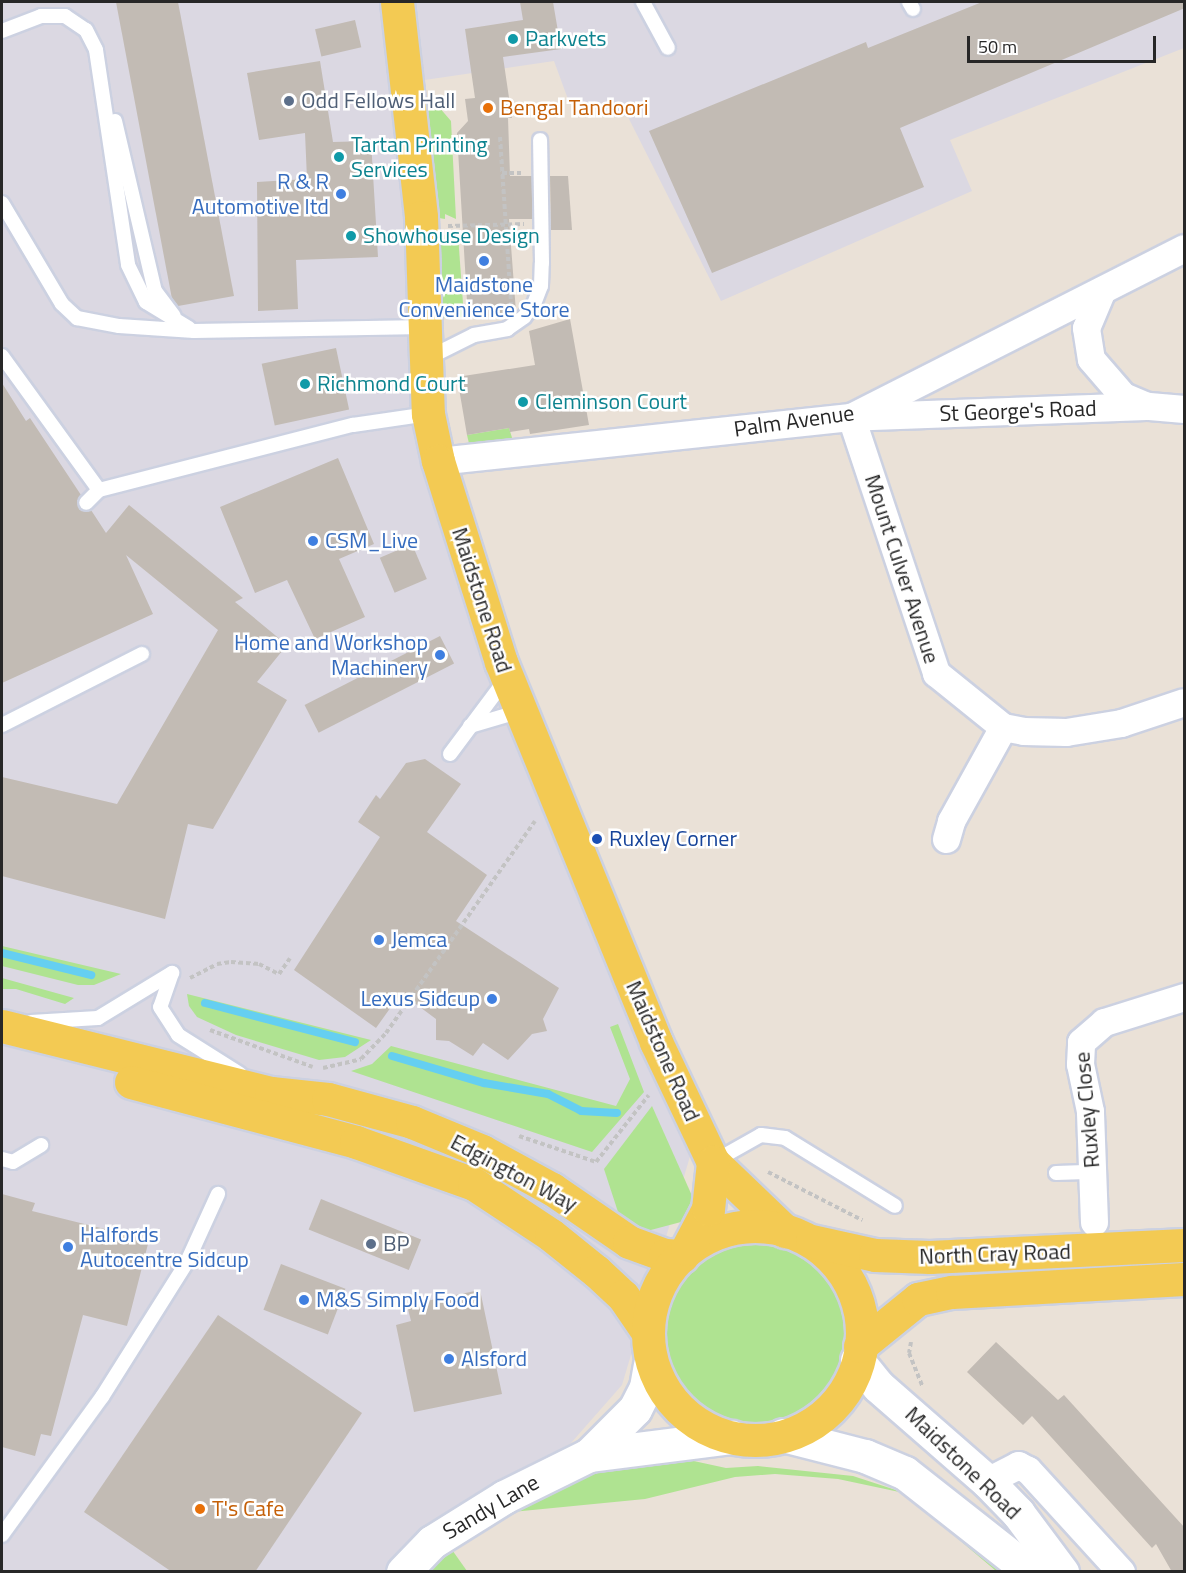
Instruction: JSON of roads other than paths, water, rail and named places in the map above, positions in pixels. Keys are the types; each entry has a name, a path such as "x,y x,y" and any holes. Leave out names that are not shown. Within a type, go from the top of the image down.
{"main road":[{"name":"Maidstone Road","path":"397,2 422,226 428,414 438,461 507,677 670,1069 713,1162 796,1236"},
{"name":"Edgington Way","path":"2,1024 271,1093 314,1096"},
{"name":"Edgington Way","path":"2,1048 314,1096 412,1122 482,1151 552,1189 629,1242 665,1254 684,1252"},
{"name":"Edgington Way","path":"183,1071 199,1087 314,1096 474,1184 551,1235 596,1271 623,1296 647,1331"},
{"path":"684,1252 715,1234 744,1226 796,1236 833,1260 851,1285 860,1315 858,1353 847,1388 834,1406 810,1425 783,1435 732,1437 691,1419 672,1401 650,1365 647,1331 663,1282 684,1252 708,1209 713,1162"},
{"name":"North Cray Road","path":"796,1236 840,1250 905,1257 1185,1245"},
{"name":"North Cray Road","path":"858,1353 918,1299 952,1292 1185,1279"},
{"name":"Maidstone Road","path":"858,1353 878,1386 987,1481 1018,1513 1062,1572"},
{"name":"Sandy Lane","path":"403,1572 432,1542 504,1497 589,1455 635,1409 646,1387 650,1365"},
{"name":"Maidstone Road","path":"783,1435 865,1456 905,1473 1031,1572"},
{"name":"Sandy Lane","path":"589,1455 732,1437"}],"street":[{"name":"Palm Avenue","path":"438,461 851,417 1185,248"},
{"path":"1102,290 1086,328 1091,359 1123,396 1146,406"},
{"name":"St George's Road","path":"851,417 1146,406 1185,409"},
{"name":"Mount Culver Avenue","path":"851,417 936,673 1003,727 1041,733 1089,729 1121,723 1185,702"},
{"path":"946,839 951,821 1003,727"},
{"name":"Ruxley Close","path":"1094,1222 1089,1102 1080,1064 1082,1042 1104,1022 1185,998"},
{"path":"987,1481 1018,1465 1028,1470 1121,1572"}],"lane":[{"path":"643,2 668,48"},
{"path":"2,31 41,16 64,16 86,30 96,50 155,291 179,323"},
{"path":"96,50 128,265 146,302 194,331"},
{"path":"2,203 62,304 77,318 118,326 425,343 507,329 524,317 541,286 543,223 540,140"},
{"path":"2,356 99,490"},
{"path":"86,503 99,490 353,425 428,414"},
{"path":"2,725 142,654"},
{"path":"450,754 507,677"},
{"path":"470,726 521,711"},
{"path":"2,1024 98,1018 172,973 160,1007 178,1035 271,1093"},
{"path":"713,1162 744,1141 761,1135 785,1138 895,1206"},
{"path":"2,1159 13,1162 41,1145"},
{"path":"1056,1173 1093,1172"},
{"path":"2,1535 102,1397 187,1262 218,1194"}],"waterway":[{"path":"2,953 91,975"},
{"path":"205,1003 355,1042"},
{"path":"392,1056 484,1083 548,1094 581,1111 617,1113"}],"place":[{"name":"Parkvets","path":"513,39"},
{"name":"Odd Fellows Hall","path":"289,101"},
{"name":"Bengal Tandoori","path":"488,108"},
{"name":"Tartan Printing Services","path":"339,157"},
{"name":"R & R Automotive ltd","path":"341,194"},
{"name":"Showhouse Design","path":"351,236"},
{"name":"Maidstone Convenience Store","path":"484,261"},
{"name":"Richmond Court","path":"305,384"},
{"name":"Cleminson Court","path":"523,402"},
{"name":"CSM_Live","path":"313,541"},
{"name":"Home and Workshop Machinery","path":"440,655"},
{"name":"Ruxley Corner","path":"597,839"},
{"name":"Jemca","path":"379,940"},
{"name":"Lexus Sidcup","path":"492,999"},
{"name":"BP","path":"371,1244"},
{"name":"Halfords Autocentre Sidcup","path":"68,1247"},
{"name":"M&S Simply Food","path":"304,1300"},
{"name":"Alsford","path":"449,1359"},
{"name":"T's Cafe","path":"200,1509"}]}
